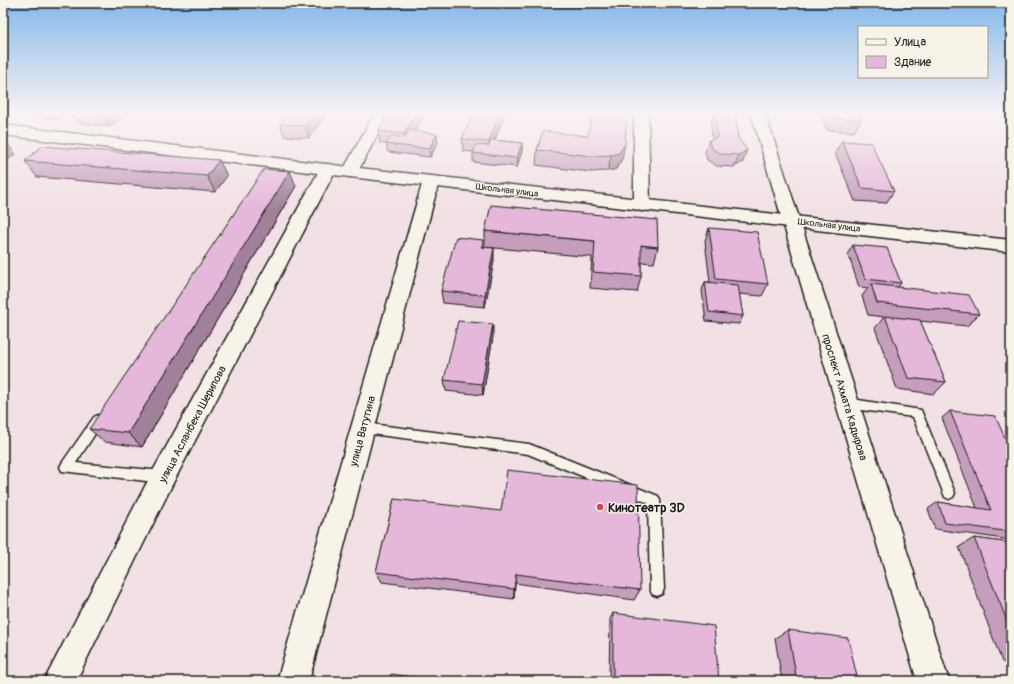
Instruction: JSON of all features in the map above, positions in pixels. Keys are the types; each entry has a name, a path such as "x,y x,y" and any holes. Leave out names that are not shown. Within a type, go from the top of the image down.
{"street":[{"name":"Школьная улица","path":"113,145 268,166 339,171 1011,246"},
{"path":"339,171 358,145"},
{"path":"641,145 642,206"},
{"name":"проспект Ахмата Кадырова","path":"767,145 933,681"},
{"name":"улица Асланбека Шерипова","path":"60,681 163,477 339,171"},
{"name":"улица Ватутина","path":"293,681 431,181"}],"lane":[{"path":"846,403 917,413 949,492"},
{"path":"102,414 66,467 163,477"},
{"path":"363,428 529,449 654,500 657,588"}],"building":[{"path":"394,145 431,145 429,149"},
{"path":"476,145 521,145 517,158 473,153"},
{"path":"539,145 624,145 619,153 611,155 592,156 537,150"},
{"path":"710,145 743,145 747,150 739,155 721,154 711,148"},
{"path":"844,145 872,145 894,191 862,188"},
{"path":"42,146 219,160 207,176 25,161"},
{"path":"264,169 290,171 128,433 89,429"},
{"path":"491,205 657,220 658,247 641,245 641,276 593,272 595,241 485,231"},
{"path":"709,228 757,232 768,284 716,279"},
{"path":"456,237 483,240 482,247 494,248 485,295 441,291"},
{"path":"853,245 887,248 901,283 865,279"},
{"path":"705,282 738,285 743,316 709,312"},
{"path":"871,284 969,295 979,314 877,303"},
{"path":"885,316 920,320 946,382 908,378"},
{"path":"458,321 493,324 482,384 444,380"},
{"path":"950,411 995,416 1011,451 1011,532 945,523 938,502 991,510"},
{"path":"507,470 638,485 640,590 516,574 514,589 376,572 394,499 501,511"},
{"path":"974,538 1011,543 1011,631"},
{"path":"613,613 714,626 719,681 613,681"},
{"path":"788,630 848,638 858,681 797,681"},
{"path":"391,674 440,681 389,681"}],"place":[{"name":"Кинотеатр 3D","path":"600,507"}]}
